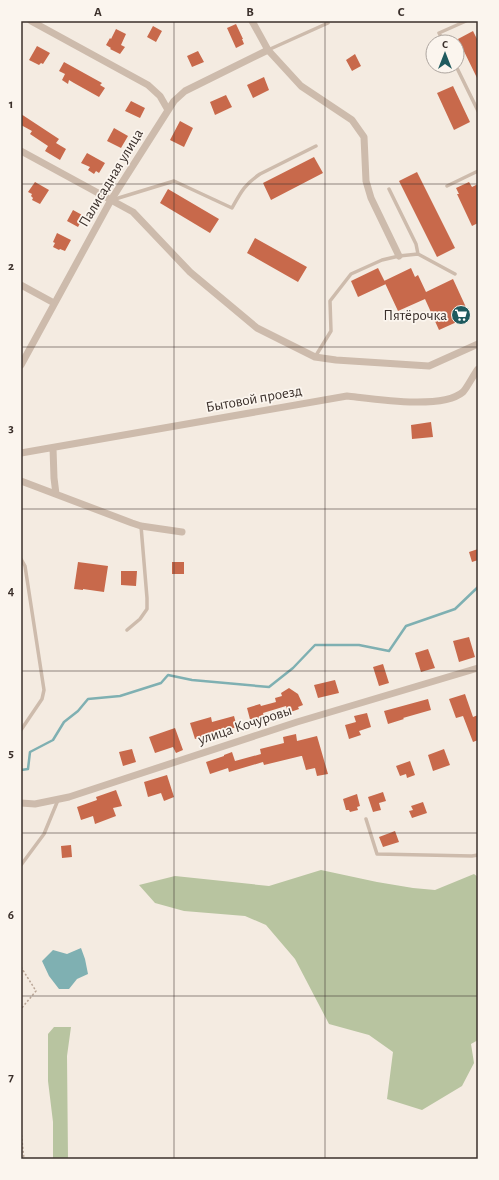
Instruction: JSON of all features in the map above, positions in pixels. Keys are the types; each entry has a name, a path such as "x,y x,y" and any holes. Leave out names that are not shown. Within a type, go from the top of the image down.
{"street":[{"path":"31,21 148,85 160,96 168,110"},
{"path":"252,21 268,50 301,86 352,120 364,137 366,181 371,198 399,256"},
{"name":"Палисадная улица","path":"21,365 111,200 174,101 185,91 268,50"},
{"path":"21,151 133,212 190,272 257,328 315,357 336,360 429,366 478,344"},
{"path":"21,284 54,303"},
{"name":"Бытовой проезд","path":"21,453 347,396 428,403 451,398 463,392 478,369"},
{"path":"53,448 56,494"},
{"path":"21,481 141,526 182,532"},
{"name":"улица Кочуровы","path":"21,803 35,804 69,797 296,722 478,668"}],"lane":[{"path":"440,34 466,21"},
{"path":"268,50 328,23"},
{"path":"460,74 478,111"},
{"path":"111,200 174,180 232,208 245,185 260,174 316,146"},
{"path":"447,186 478,171"},
{"path":"389,189 416,244 418,254"},
{"path":"315,357 331,331 330,301 351,274 382,260 418,254 455,274"},
{"path":"127,630 140,619 147,609 141,526"},
{"path":"21,559 25,566 44,690 42,699 21,730"},
{"path":"21,865 44,834 59,799"},
{"path":"366,819 377,854 478,855"}],"path":[{"path":"21,966 36,991 21,1009"},
{"path":"21,1131 24,1159"}],"green space":[{"path":"321,870 377,882 435,890 474,874 478,877 478,1040 471,1044 474,1063 462,1086 422,1110 387,1099 393,1052 369,1035 329,1024 295,959 266,925 245,916 184,911 155,903 139,885 175,876 269,886"},
{"path":"54,1027 71,1027 67,1056 68,1159 53,1159 53,1122 48,1081 48,1034"}],"water":[{"path":"81,948 88,974 77,979 69,989 59,989 49,976 42,961 53,950 67,954"}],"building":[{"path":"236,24 244,44 236,48 227,28"},
{"path":"153,26 162,31 156,42 147,37"},
{"path":"116,29 126,34 121,45 125,47 120,54 110,49 111,48 106,45"},
{"path":"473,31 478,41 478,80 465,53 465,35"},
{"path":"37,46 50,53 43,64 41,63 39,65 29,60"},
{"path":"198,51 204,62 192,67 187,56"},
{"path":"355,54 361,66 352,71 346,60"},
{"path":"64,62 102,83 100,85 105,88 99,97 69,80 68,84 62,80 65,74 59,71"},
{"path":"264,77 269,90 253,98 247,85"},
{"path":"453,86 470,122 454,130 437,93"},
{"path":"226,95 232,107 215,115 210,102"},
{"path":"131,101 145,108 140,118 125,111"},
{"path":"21,114 59,139 56,143 66,149 60,160 45,151 48,146 30,134 32,131 21,125"},
{"path":"180,121 193,128 184,147 170,140"},
{"path":"114,128 128,136 121,148 107,141"},
{"path":"87,153 105,163 99,173 96,171 94,174 88,170 90,167 81,163"},
{"path":"314,157 323,173 271,200 263,183"},
{"path":"417,172 455,248 437,257 399,181"},
{"path":"35,182 49,190 40,204 32,200 32,194 28,192"},
{"path":"469,182 472,187 478,184 478,223 472,226 457,194 459,194 456,188"},
{"path":"168,189 219,219 210,233 160,203"},
{"path":"73,210 84,216 78,227 67,221"},
{"path":"57,233 71,240 65,251 53,247 55,243 53,242"},
{"path":"255,238 307,267 298,282 247,253"},
{"path":"378,268 386,284 358,297 351,281"},
{"path":"411,268 415,277 418,275 426,292 453,279 470,316 439,330 425,299 398,311 384,281"},
{"path":"431,422 433,437 412,439 411,425"},
{"path":"478,549 478,560 472,562 469,552"},
{"path":"78,562 108,566 104,592 74,589"},
{"path":"172,562 184,562 184,574 172,574"},
{"path":"121,571 137,571 136,586 121,585"},
{"path":"469,637 475,657 459,662 453,641"},
{"path":"428,649 435,668 421,672 415,653"},
{"path":"383,664 389,683 379,686 373,667"},
{"path":"335,680 339,693 318,698 314,685"},
{"path":"289,688 298,694 303,705 298,707 299,709 288,713 286,706 263,713 265,720 251,723 247,708 260,704 261,706 276,702 275,698 282,696 281,693"},
{"path":"465,694 473,717 478,715 478,740 473,742 463,716 456,718 449,699"},
{"path":"428,699 431,710 388,724 384,711"},
{"path":"367,713 371,727 359,731 361,735 349,739 345,725 356,722 354,716"},
{"path":"234,716 237,727 195,739 190,723 211,717 212,722"},
{"path":"175,728 183,750 176,753 173,747 155,753 149,737"},
{"path":"296,734 297,741 317,736 328,774 317,776 315,768 306,770 301,756 264,765 263,762 229,772 228,768 210,774 206,762 232,752 235,761 261,754 260,749 284,743 283,737"},
{"path":"132,749 136,762 123,766 119,752"},
{"path":"444,749 450,765 433,771 428,755"},
{"path":"410,761 415,775 407,778 406,774 400,776 396,766"},
{"path":"167,775 174,797 164,801 161,793 148,797 144,782"},
{"path":"116,790 122,806 113,808 116,816 95,824 93,816 81,820 77,807 97,800 96,797"},
{"path":"383,792 386,801 379,803 381,810 373,812 368,797"},
{"path":"357,794 360,806 357,807 358,810 350,812 349,810 346,810 343,799"},
{"path":"423,802 427,813 412,818 409,811 413,810 411,806"},
{"path":"395,831 399,842 383,847 379,837"},
{"path":"71,845 72,857 62,858 61,846"}],"waterway":[{"path":"21,770 28,769 30,752 53,740 64,722 78,711 88,699 120,696 161,683 168,675 192,680 269,687 293,668 315,645 359,645 389,651 406,626 455,609 478,587"}],"place":[{"name":"Пятёрочка","path":"461,315"}]}
